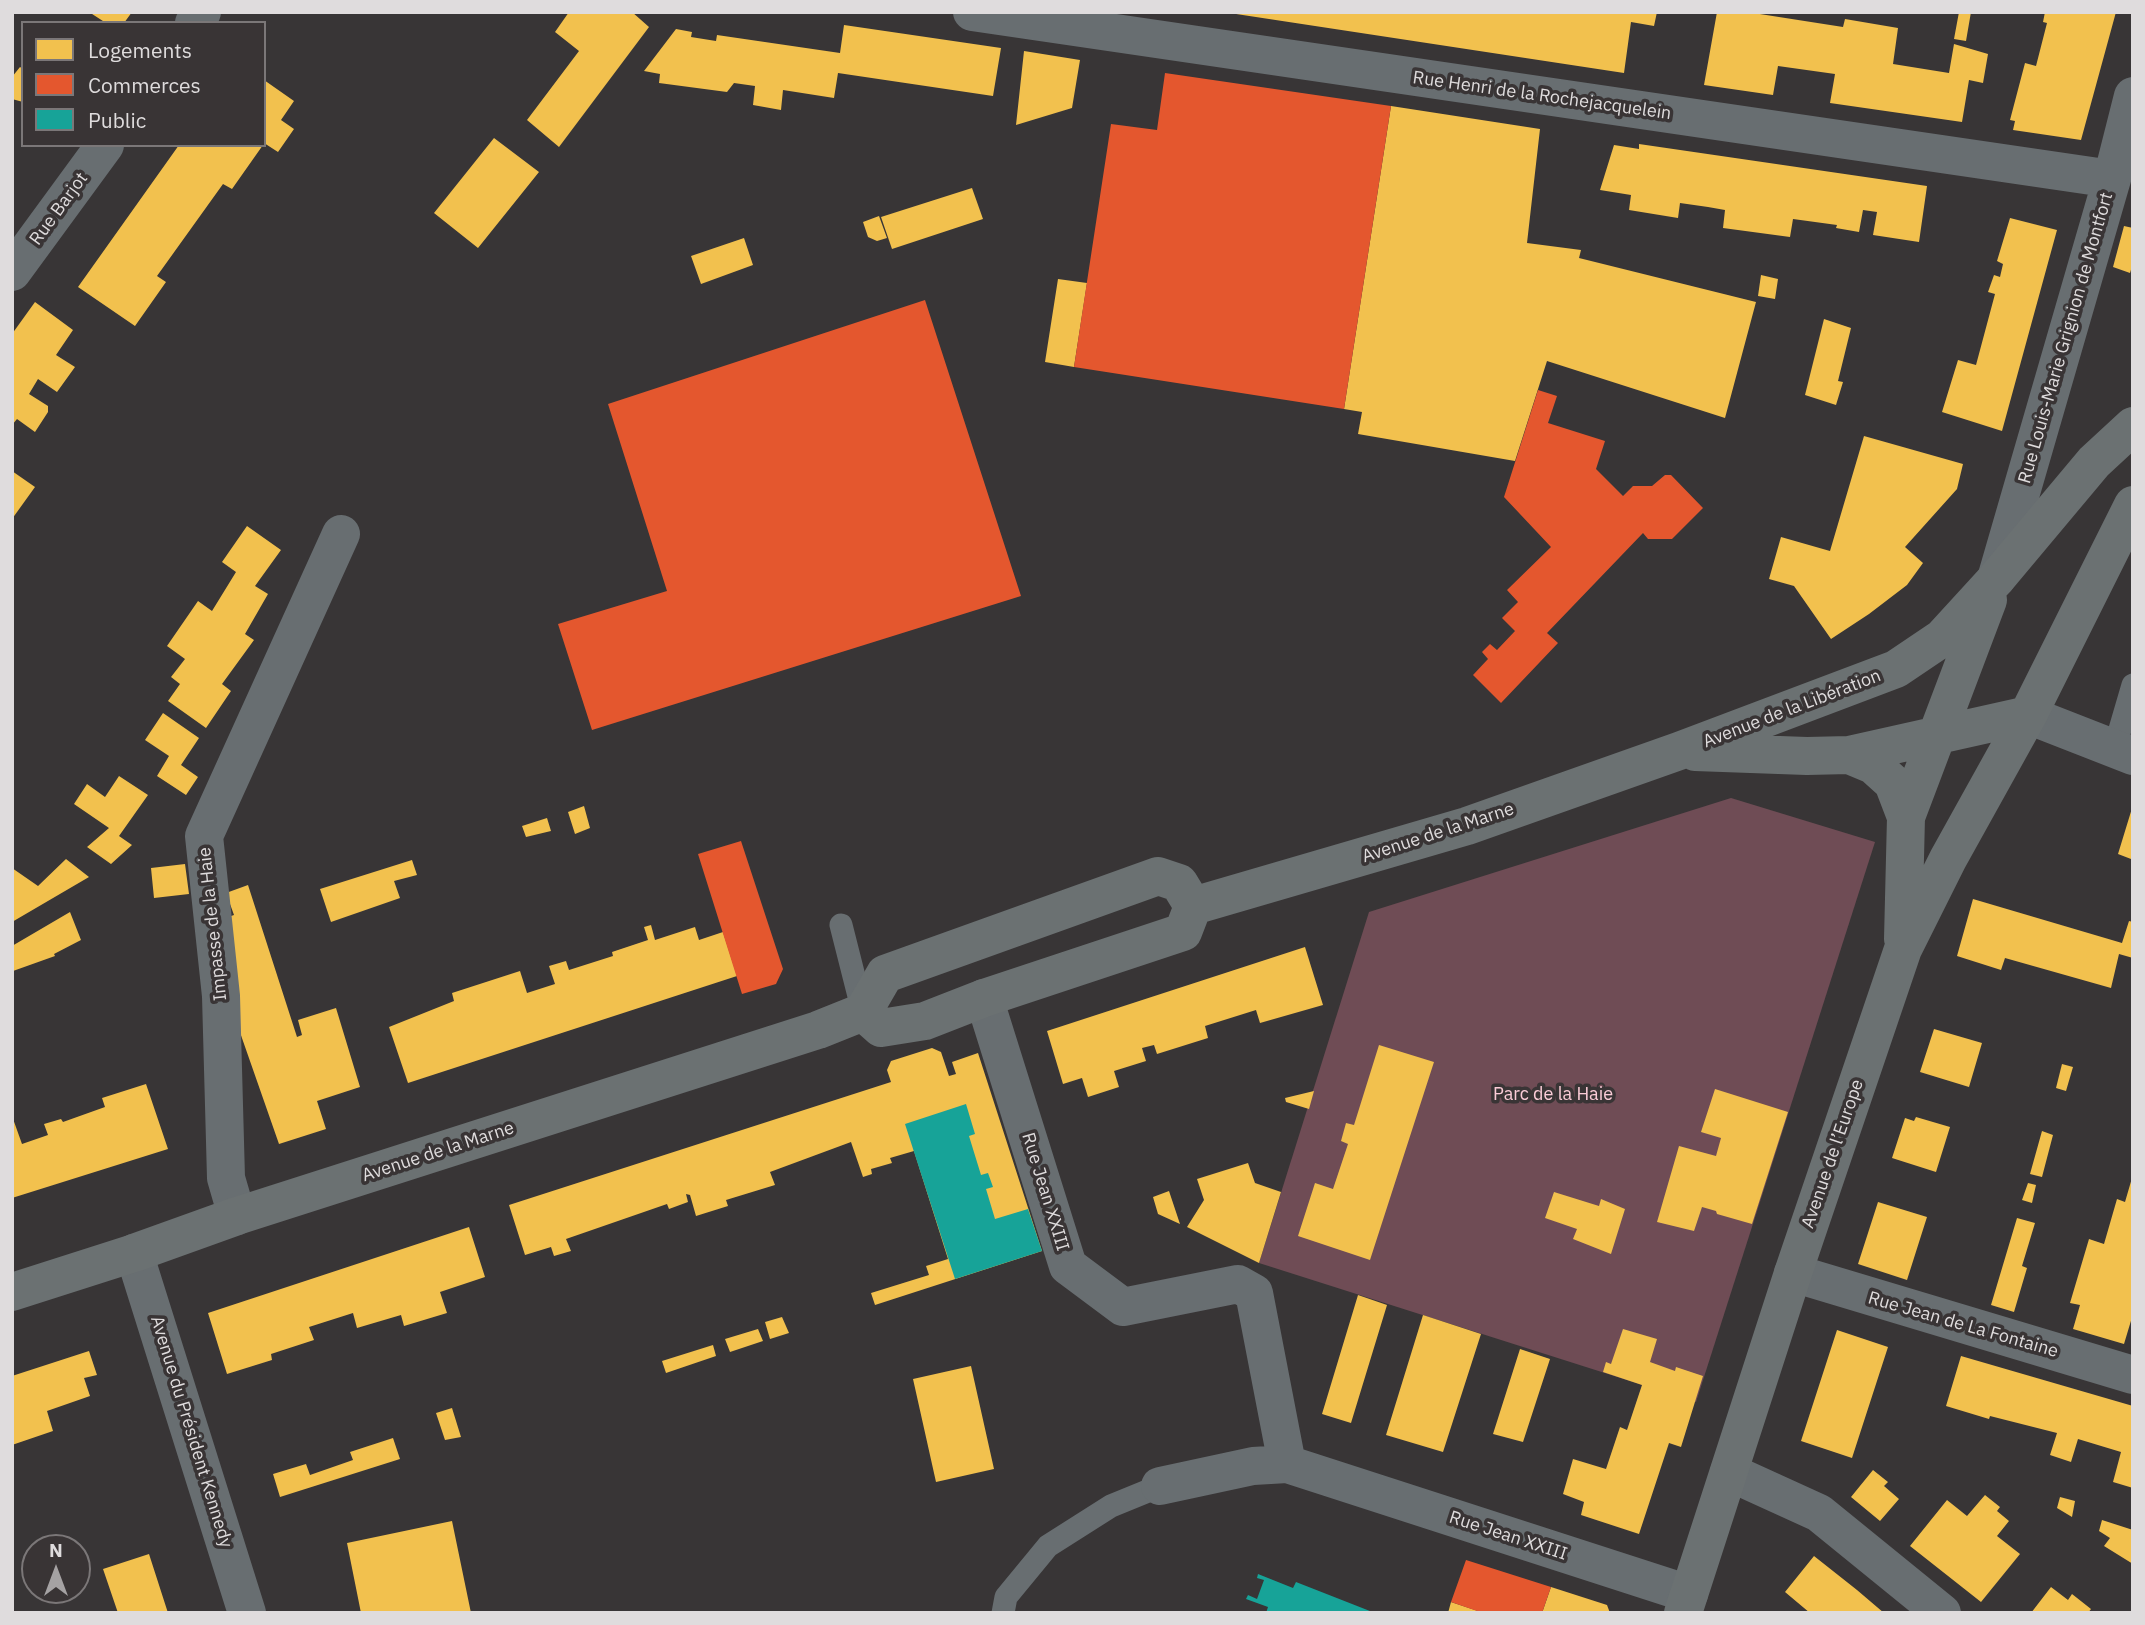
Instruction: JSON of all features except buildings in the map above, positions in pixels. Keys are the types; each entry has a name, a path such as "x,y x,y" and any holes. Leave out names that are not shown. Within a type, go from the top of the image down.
{"main road":[{"name":"Avenue de la Libération","path":"1679,751 1896,669 1942,638 1996,579 2094,462 2133,426"},
{"path":"2028,715 2133,505"},
{"name":"Avenue de la Libération","path":"1903,949 1906,817 1996,579"},
{"name":"Avenue de la Libération","path":"1679,751 1849,755 2028,715"},
{"name":"Avenue de l’Europe","path":"1686,1603 1793,1273 1903,949 1948,859 2028,715"},
{"name":"Avenue de la Marne","path":"1194,906 1467,825 1679,751"},
{"name":"Avenue de la Libération","path":"1849,755 1873,765 1893,783 1906,817"},
{"path":"1158,876 1179,883 1194,906 1183,932 984,998 925,1021 881,1028 863,1012 885,974 1158,876"},
{"name":"Avenue de la Marne","path":"12,1292 237,1216 818,1030 863,1012"}],"street":[{"name":"Rue Henri de la Rochejacquelein","path":"972,12 2112,179"},
{"name":"Rue Louis-Marie Grignion de Montfort","path":"1996,579 2112,179 2133,96"},
{"name":"Rue Barjot","path":"12,272 104,147"},
{"name":"Impasse de la Haie","path":"237,1216 226,1178 221,996 204,836 341,534"},
{"path":"2028,715 2123,753"},
{"name":"Rue Jean XXIII","path":"984,998 1068,1266 1123,1307 1238,1284 1254,1293 1287,1464"},
{"name":"Avenue du Président Kennedy","path":"134,1252 247,1613"},
{"name":"Rue Jean de La Fontaine","path":"1793,1273 2133,1375"},
{"name":"Rue Jean XXIII","path":"1160,1486 1253,1466 1287,1464 1686,1603"},
{"path":"1729,1472 1819,1513 1942,1613"}],"lane":[{"path":"2123,753 2133,685"},
{"path":"841,925 863,1012"},
{"path":"1003,1613 1006,1597 1048,1546 1111,1506 1160,1486"}],"green space":[{"name":"Parc de la Haie","path":"1731,798 1875,842 1696,1402 1259,1263 1369,912"}]}
